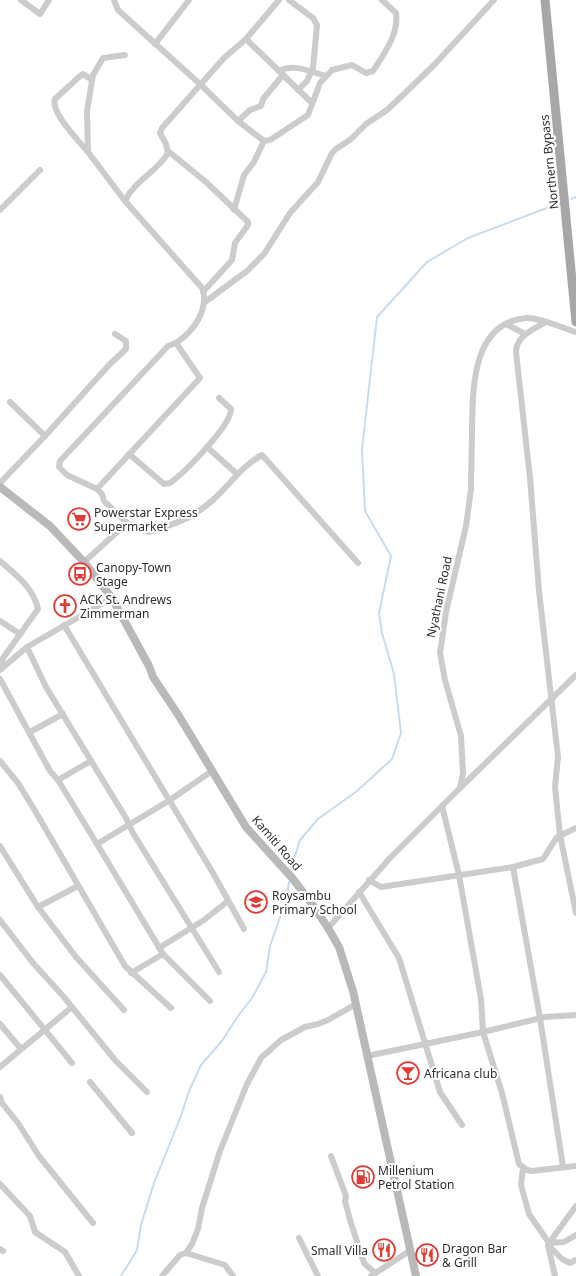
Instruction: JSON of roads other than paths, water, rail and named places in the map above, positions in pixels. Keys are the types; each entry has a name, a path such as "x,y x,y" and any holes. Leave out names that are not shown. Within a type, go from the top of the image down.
{"main road":[{"name":"Northern Bypass","path":"545,0 576,322"},
{"name":"Kamiti Road","path":"0,487 50,526 84,562 112,598 149,666 153,677 179,716 246,827 293,879 312,904 339,947 356,1004 416,1276"}],"street":[{"path":"21,0 40,14 49,0"},
{"path":"114,0 118,10 201,85 238,121 264,141 270,140 308,115 320,83 332,70 352,65 366,73 373,71 389,47 396,23 396,13 382,0"},
{"path":"155,44 189,0"},
{"path":"203,292 232,260 235,243 248,225 247,220 168,151 160,133 162,128 224,58 246,39 279,0"},
{"path":"289,0 313,18 318,24 313,68 298,90"},
{"path":"358,563 291,490 284,477 264,456 260,455 237,474 214,500 189,518 153,532 148,532 127,523 104,501 102,494 97,489 67,475 59,467 60,462 168,346 176,343 191,330 197,321 205,302 247,271 264,254 290,213 318,182 332,153 351,139 372,119 387,110 434,65 494,0"},
{"path":"246,39 312,103"},
{"path":"88,152 87,111 92,80 103,58 125,55"},
{"path":"238,121 250,110 261,106 263,100 286,67 296,67 326,76"},
{"path":"92,80 88,76 80,76 55,99 54,102 56,112 125,201 203,292 205,302"},
{"path":"234,209 244,175 254,162 264,141"},
{"path":"125,201 135,187 165,159 168,151"},
{"path":"0,210 40,170"},
{"name":"Nyathani Road","path":"460,788 463,761 461,736 441,665 440,641 469,507 471,489 474,380 480,354 485,344 506,324 525,318 533,318 576,332"},
{"path":"546,322 525,334 517,344 516,352 530,478 539,590 558,757 555,787 560,835 576,913"},
{"path":"506,324 525,334"},
{"path":"0,483 46,436 109,365 126,349 126,342 115,334"},
{"path":"97,489 200,378 176,343"},
{"path":"129,454 164,484 176,478 207,447 228,420 231,409 219,398"},
{"path":"10,402 46,436"},
{"path":"207,447 237,474"},
{"path":"84,562 127,523"},
{"path":"0,561 23,581 38,607 35,614 3,658 0,669"},
{"path":"0,669 27,647 112,598"},
{"path":"0,621 20,634"},
{"path":"64,625 170,800 244,929"},
{"path":"27,647 46,687 130,824 133,833 191,929 219,972"},
{"path":"328,928 369,880 460,788 576,675"},
{"path":"0,679 50,771 58,780 161,951 210,1001"},
{"path":"30,732 63,714"},
{"path":"0,760 34,809 125,966 171,1008"},
{"path":"58,780 90,761"},
{"path":"97,844 170,800 212,771"},
{"path":"442,806 459,875 480,999 483,1032 502,1093 519,1164 523,1168 532,1171 576,1166"},
{"path":"369,880 381,887 513,866 543,859 557,837 576,828"},
{"path":"0,846 38,907 76,957 124,1010"},
{"path":"513,866 540,1018 564,1167"},
{"path":"38,907 78,886"},
{"path":"359,892 399,958 440,1092 462,1125"},
{"path":"131,973 228,901"},
{"path":"0,920 33,964 72,1006 115,1060 147,1092"},
{"path":"0,975 72,1063"},
{"path":"162,1276 180,1256 186,1253 192,1244 198,1229 202,1208 220,1151 247,1084 261,1058 281,1040 305,1027 328,1020 356,1004"},
{"path":"0,1067 72,1006"},
{"path":"367,1056 483,1032 540,1018 576,1016"},
{"path":"0,1024 21,1049"},
{"path":"90,1082 132,1133"},
{"path":"0,1097 2,1103 18,1123 39,1156 93,1223"},
{"path":"331,1156 346,1196 345,1201 350,1220 364,1263 373,1275 411,1250"},
{"path":"523,1168 521,1185 529,1214 548,1244 567,1262 576,1260"},
{"path":"0,1184 30,1216 35,1232 65,1252 79,1276"},
{"path":"555,1276 548,1244 576,1206"},
{"path":"548,1244 564,1242 576,1235"},
{"path":"299,1238 318,1276"},
{"path":"186,1253 225,1265 233,1276"}],"waterway":[{"path":"571,199 576,197"},
{"path":"291,869 300,840 318,819 357,791 392,759 401,733 394,674 382,633 379,613 391,556 365,511 362,449 377,317 427,262 468,238 560,203"},
{"path":"121,1276 137,1250 141,1225 154,1183 181,1116 189,1091 201,1065 222,1041 252,998 266,972 270,946 286,900 289,882"}],"place":[{"name":"Powerstar Express Supermarket","path":"79,519"},
{"name":"Canopy-Town Stage","path":"80,574"},
{"name":"ACK St. Andrews Zimmerman","path":"65,606"},
{"name":"Roysambu Primary School","path":"256,902"},
{"name":"Africana club","path":"408,1073"},
{"name":"Millenium Petrol Station","path":"363,1177"},
{"name":"Small Villa","path":"384,1250"},
{"name":"Dragon Bar & Grill","path":"427,1255"}]}
